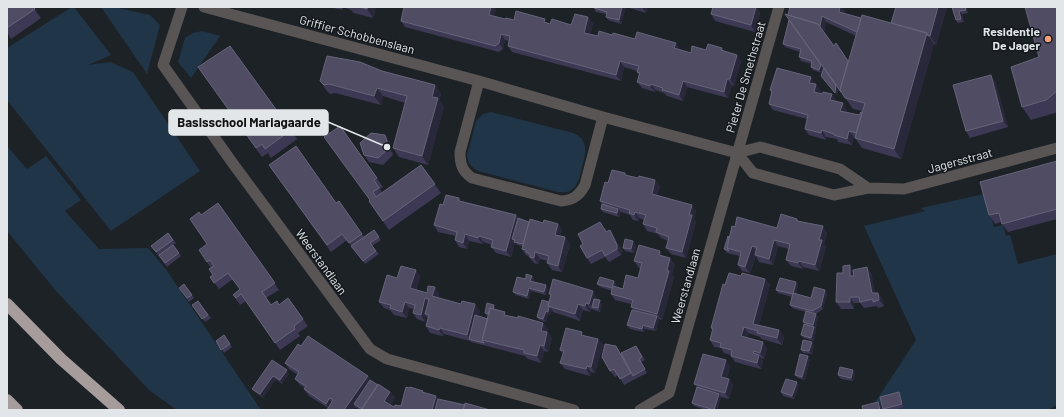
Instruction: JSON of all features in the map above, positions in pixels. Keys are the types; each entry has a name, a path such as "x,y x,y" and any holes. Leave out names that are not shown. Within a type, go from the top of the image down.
{"highway":[{"path":"7,304 61,359 118,410"},
{"path":"7,400 17,410"}],"street":[{"name":"Weerstandlaan","path":"182,7 163,65 234,165 370,349 387,359 574,410"},
{"name":"Griffier Schobbenslaan","path":"204,7 479,81 737,154"},
{"name":"Pieter De Smethstraat","path":"737,154 779,7"},
{"path":"479,81 460,152 462,168 465,173 472,178 561,201 576,197 585,185 604,117"},
{"path":"760,147 840,169 868,188 834,195 826,193 753,173 737,154 760,147"},
{"name":"Jagersstraat","path":"868,188 904,189 1057,148"},
{"name":"Weerstandlaan","path":"640,410 669,393 737,154"}],"shaded area":[{"path":"74,7 111,55 88,65 110,62 133,72 200,171 111,231 7,100 7,48"},
{"path":"101,7 114,7 150,15 160,25 147,74"},
{"path":"202,31 220,36 191,78 178,62 185,38 193,33"},
{"path":"491,112 573,133 582,139 585,147 585,157 576,186 569,191 558,192 478,171 472,166 469,163 467,156 476,121 483,114"},
{"path":"7,146 27,169 46,156 81,200 65,211 99,249 148,248 165,268 261,410 177,410 150,391 56,291 7,231"},
{"path":"984,194 994,227 1003,225 1006,236 1010,235 1018,264 1057,254 1057,405 1048,410 870,410 916,340 864,226 925,211 921,208"}],"building":[{"path":"7,7 33,7 35,9 7,28"},
{"path":"404,7 491,7 489,15 505,19 514,20 516,11 545,19 544,22 550,24 552,19 571,25 575,14 588,17 584,33 598,36 599,31 635,39 637,32 676,43 674,48 691,53 692,46 706,50 708,44 722,48 721,50 737,55 730,79 727,79 724,92 683,81 679,95 662,90 663,88 651,84 650,86 637,82 640,73 637,72 639,66 620,61 616,75 508,46 510,36 501,34 499,43 495,46 401,21"},
{"path":"594,7 622,7 619,20 606,17 607,12"},
{"path":"713,7 756,7 751,25 711,14"},
{"path":"790,7 840,7 839,12 861,18 857,32 822,16 820,26 818,24 788,15"},
{"path":"896,7 938,7 930,36 928,36 927,33 891,23"},
{"path":"952,7 965,7 966,10 959,11 961,19 956,20"},
{"name":"Residentie De Jager","path":"1025,7 1057,7 1057,91 1046,100 1022,107 1011,67 1039,57"},
{"path":"785,14 818,24 834,46 836,43 848,61 840,90 841,92"},
{"path":"862,15 927,33 894,149 855,138 865,103 845,98 840,90"},
{"path":"789,20 821,65 819,70 811,67 812,61 799,57 801,49 783,44"},
{"path":"230,46 291,130 265,149 262,144 256,148 198,67"},
{"path":"327,56 360,62 382,71 435,85 432,97 438,98 422,156 393,148 407,96 377,88 374,96 329,84 324,85 320,81"},
{"path":"777,68 811,77 809,83 816,84 814,92 832,94 830,100 843,103 840,111 859,115 862,112 856,133 849,131 847,139 822,130 821,133 805,129 808,115 769,104 772,91 770,90"},
{"path":"824,68 836,85 835,93 821,76"},
{"path":"991,75 1003,121 966,131 953,85"},
{"path":"340,126 377,178 374,180 379,188 373,192 376,197 421,165 435,184 383,221 369,201 370,200 324,137"},
{"path":"371,133 385,135 389,148 378,158 364,155 360,143"},
{"path":"296,146 336,203 339,201 362,234 349,243 342,234 327,245 269,165"},
{"path":"1057,161 1057,209 1002,224 999,213 989,215 980,182"},
{"path":"612,170 625,173 625,175 638,178 639,176 655,180 652,194 692,205 689,215 692,215 682,252 666,248 669,237 656,232 657,228 643,224 646,215 635,212 634,215 629,213 630,210 600,201 605,182 608,183"},
{"path":"446,195 459,198 459,201 516,215 506,251 491,247 493,240 479,236 478,238 465,234 463,243 455,240 457,232 434,225 440,204 443,205"},
{"path":"218,203 275,283 262,292 271,305 277,301 279,305 288,298 303,319 294,326 295,329 275,343 241,294 236,298 233,295 240,289 228,273 214,283 210,277 213,275 209,269 214,266 210,260 207,262 199,250 207,244 190,219 199,212 201,215"},
{"path":"602,204 618,209 617,213 601,209"},
{"path":"781,214 797,219 797,221 823,226 819,240 822,240 815,265 799,261 798,263 786,260 790,244 774,240 769,259 755,255 757,247 752,246 745,267 738,265 741,252 727,248 732,226 735,227 737,217 777,228"},
{"path":"518,218 529,222 523,244 514,242 515,240 512,239"},
{"path":"530,219 543,223 544,220 558,224 555,235 565,237 558,266 547,263 549,256 535,252 534,258 530,257 530,254 526,252 526,250 522,249"},
{"path":"600,222 606,232 610,230 617,245 617,249 605,256 602,250 587,258 580,246 583,244 578,234"},
{"path":"374,230 379,237 370,243 376,251 363,261 351,246"},
{"path":"168,233 173,240 156,252 151,246"},
{"path":"728,236 727,248 729,251 724,249"},
{"path":"625,239 633,241 631,249 623,248"},
{"path":"173,245 179,253 165,263 159,255"},
{"path":"639,245 660,251 659,255 670,258 667,270 669,271 657,314 631,307 633,300 611,294 613,286 623,289 626,275 638,278 642,263 634,261"},
{"path":"850,265 850,276 854,276 853,270 867,267 872,293 878,293 879,300 873,302 873,299 860,302 859,297 850,297 850,302 836,302 837,273 843,273 843,266"},
{"path":"401,266 416,270 410,288 427,293 428,286 435,287 432,296 461,304 462,301 475,304 467,335 426,326 429,315 425,314 429,299 425,298 421,315 413,313 415,305 405,302 402,312 390,308 391,305 379,302 387,275 397,278"},
{"path":"729,273 741,276 742,273 765,279 753,324 779,330 777,338 757,333 758,331 744,327 741,336 763,342 760,353 754,351 753,353 759,355 757,363 731,356 732,350 720,347 721,343 710,340 713,328 711,328 723,284 725,285"},
{"path":"526,274 532,276 530,281 546,285 544,292 529,288 527,296 513,292 517,277 526,279"},
{"path":"600,277 614,281 612,288 597,284"},
{"path":"780,278 796,282 793,294 776,290"},
{"path":"553,279 593,291 589,304 586,303 585,306 578,304 575,314 548,306 551,294 549,294"},
{"path":"184,284 192,295 187,298 179,288"},
{"path":"814,287 825,290 821,306 812,311 790,305 793,293 811,298"},
{"path":"594,299 600,300 598,308 592,307"},
{"path":"542,300 549,302 548,312 546,311 543,319 537,317"},
{"path":"198,301 208,315 202,319 192,305"},
{"path":"487,303 494,305 493,309 490,308 489,314 485,313"},
{"path":"490,308 505,312 504,315 518,318 518,316 543,323 541,331 547,332 544,346 540,345 537,356 524,353 524,350 482,340"},
{"path":"632,310 657,316 653,328 643,325 642,329 627,325"},
{"path":"806,311 816,314 813,325 803,322"},
{"path":"475,315 488,319 482,340 484,343 469,339"},
{"path":"804,324 814,327 811,338 801,335"},
{"path":"566,328 582,332 581,335 598,339 591,367 587,366 586,369 560,363 564,351 560,350"},
{"path":"224,335 230,344 221,350 216,341"},
{"path":"308,336 368,376 344,410 327,410 333,400 331,398 329,399 326,404 304,389 306,386 295,379 299,372 285,363 298,344 301,346"},
{"path":"803,340 812,342 809,351 801,350"},
{"path":"605,344 616,346 631,373 620,379 614,369 610,371 602,357"},
{"path":"636,346 642,357 639,359 645,369 633,376 621,353"},
{"path":"703,354 726,360 721,377 729,379 725,393 694,384"},
{"path":"800,354 808,356 802,377 795,375"},
{"path":"272,360 287,370 280,380 273,376 260,394 252,389"},
{"path":"840,367 853,370 851,378 838,375"},
{"path":"786,379 797,382 792,396 781,392"},
{"path":"370,380 378,385 362,409 354,404"},
{"path":"378,384 390,392 384,401 394,407 395,405 401,406 406,387 436,396 432,410 361,410"},
{"path":"697,387 719,394 714,410 692,403"},
{"path":"899,392 902,404 883,409 880,397"},
{"path":"438,399 465,405 463,410 435,410"},
{"path":"878,402 880,410 863,410 862,406"},
{"path":"465,403 490,410 463,410"}],"place":[{"name":"Residentie De Jager","path":"1048,39"},
{"name":"Basisschool Mariagaarde","path":"387,147"}]}
